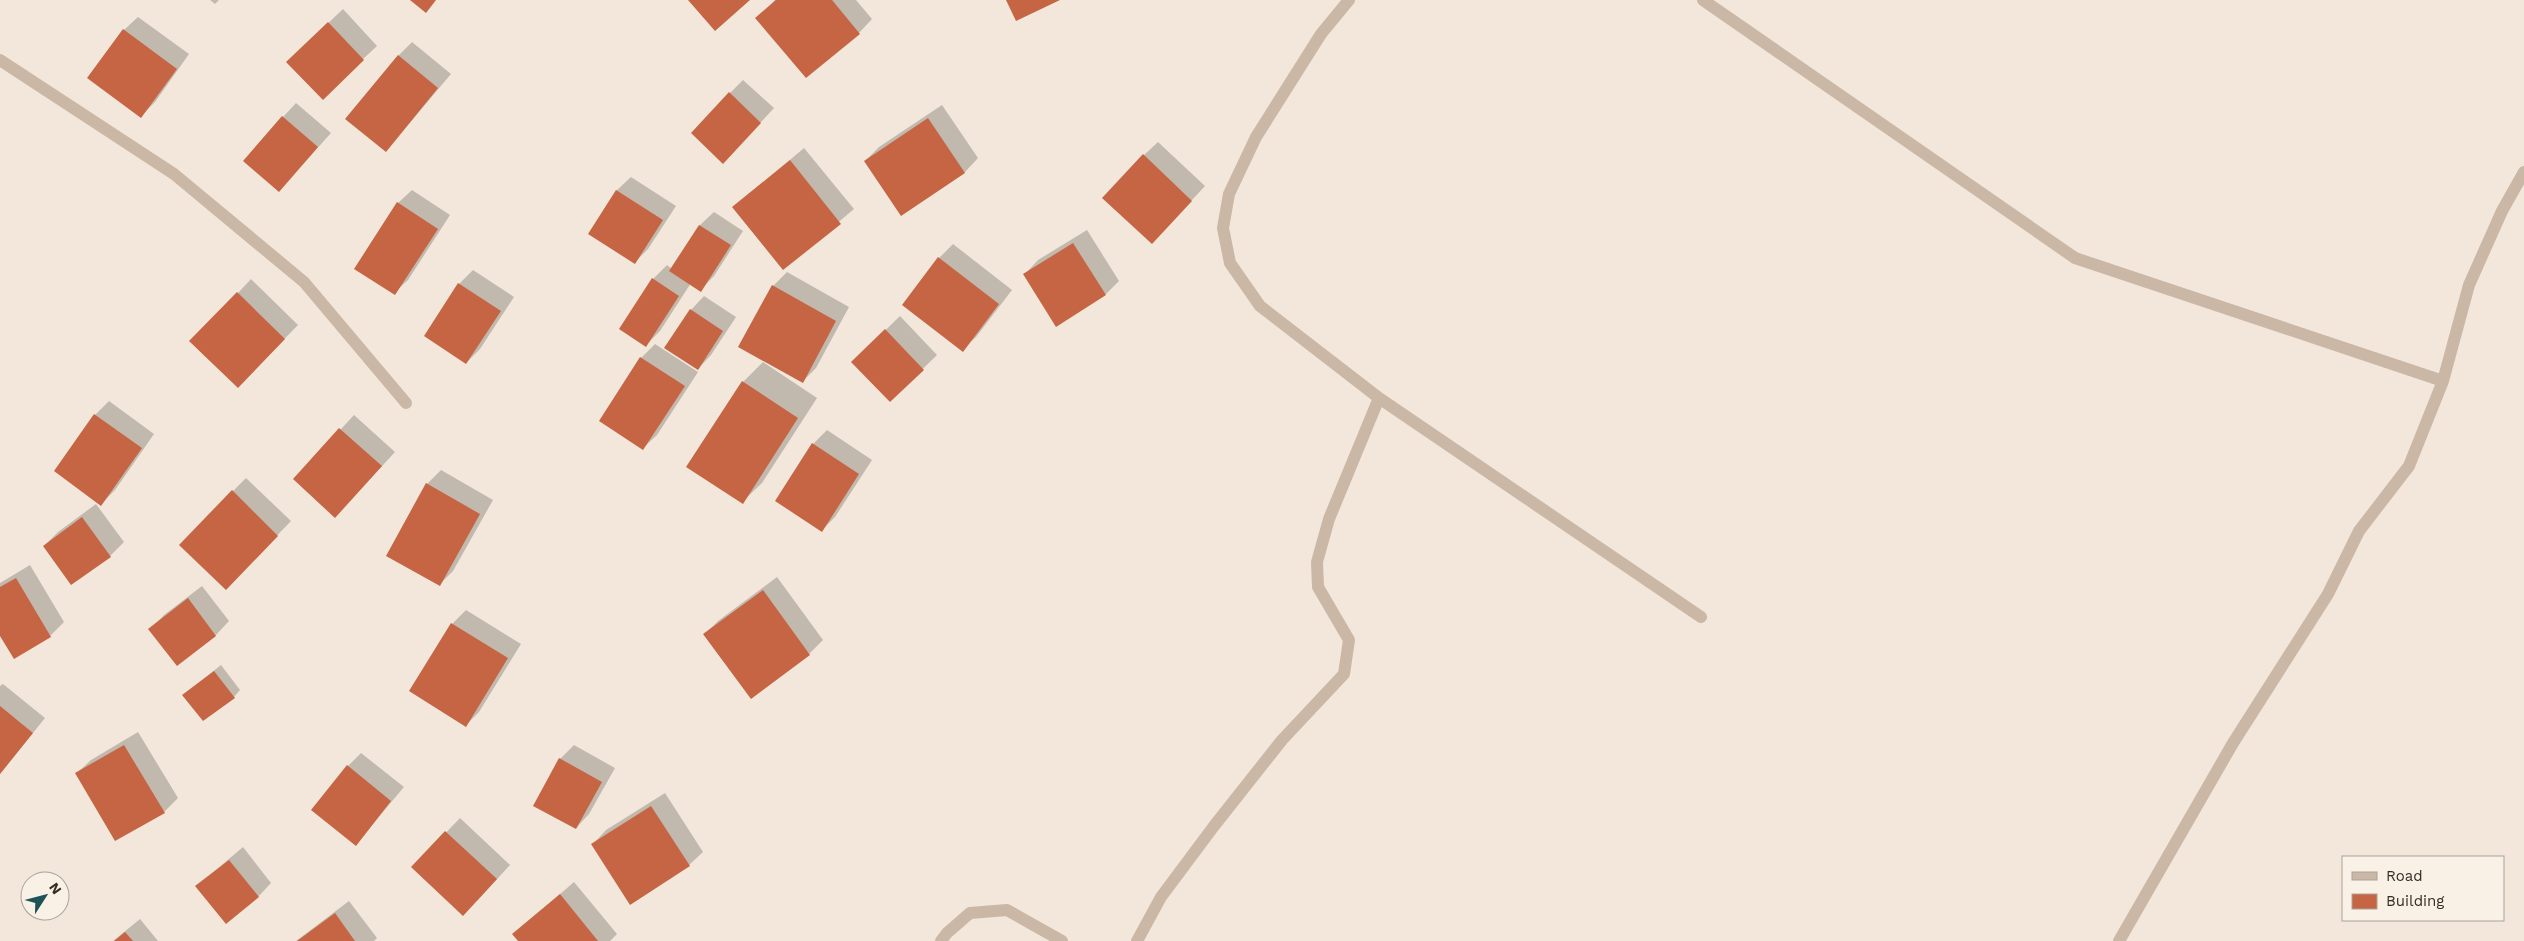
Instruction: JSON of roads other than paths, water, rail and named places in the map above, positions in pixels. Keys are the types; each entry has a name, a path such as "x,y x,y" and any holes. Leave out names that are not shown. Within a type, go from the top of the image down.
{"street":[{"path":"1349,0 1321,34 1256,137 1229,194 1223,228 1230,263 1260,306 1378,398 1701,617"},
{"path":"1703,0 2075,258 2443,381"},
{"path":"0,60 174,174 304,282 406,403"},
{"path":"2119,941 2228,750 2328,594 2359,531 2409,466 2443,381 2469,285 2502,211 2524,172"},
{"path":"1137,941 1161,897 1214,826 1282,740 1344,674 1349,640 1318,587 1317,562 1329,519 1378,398"},
{"path":"941,941 970,913 1006,910 1062,941"}]}
